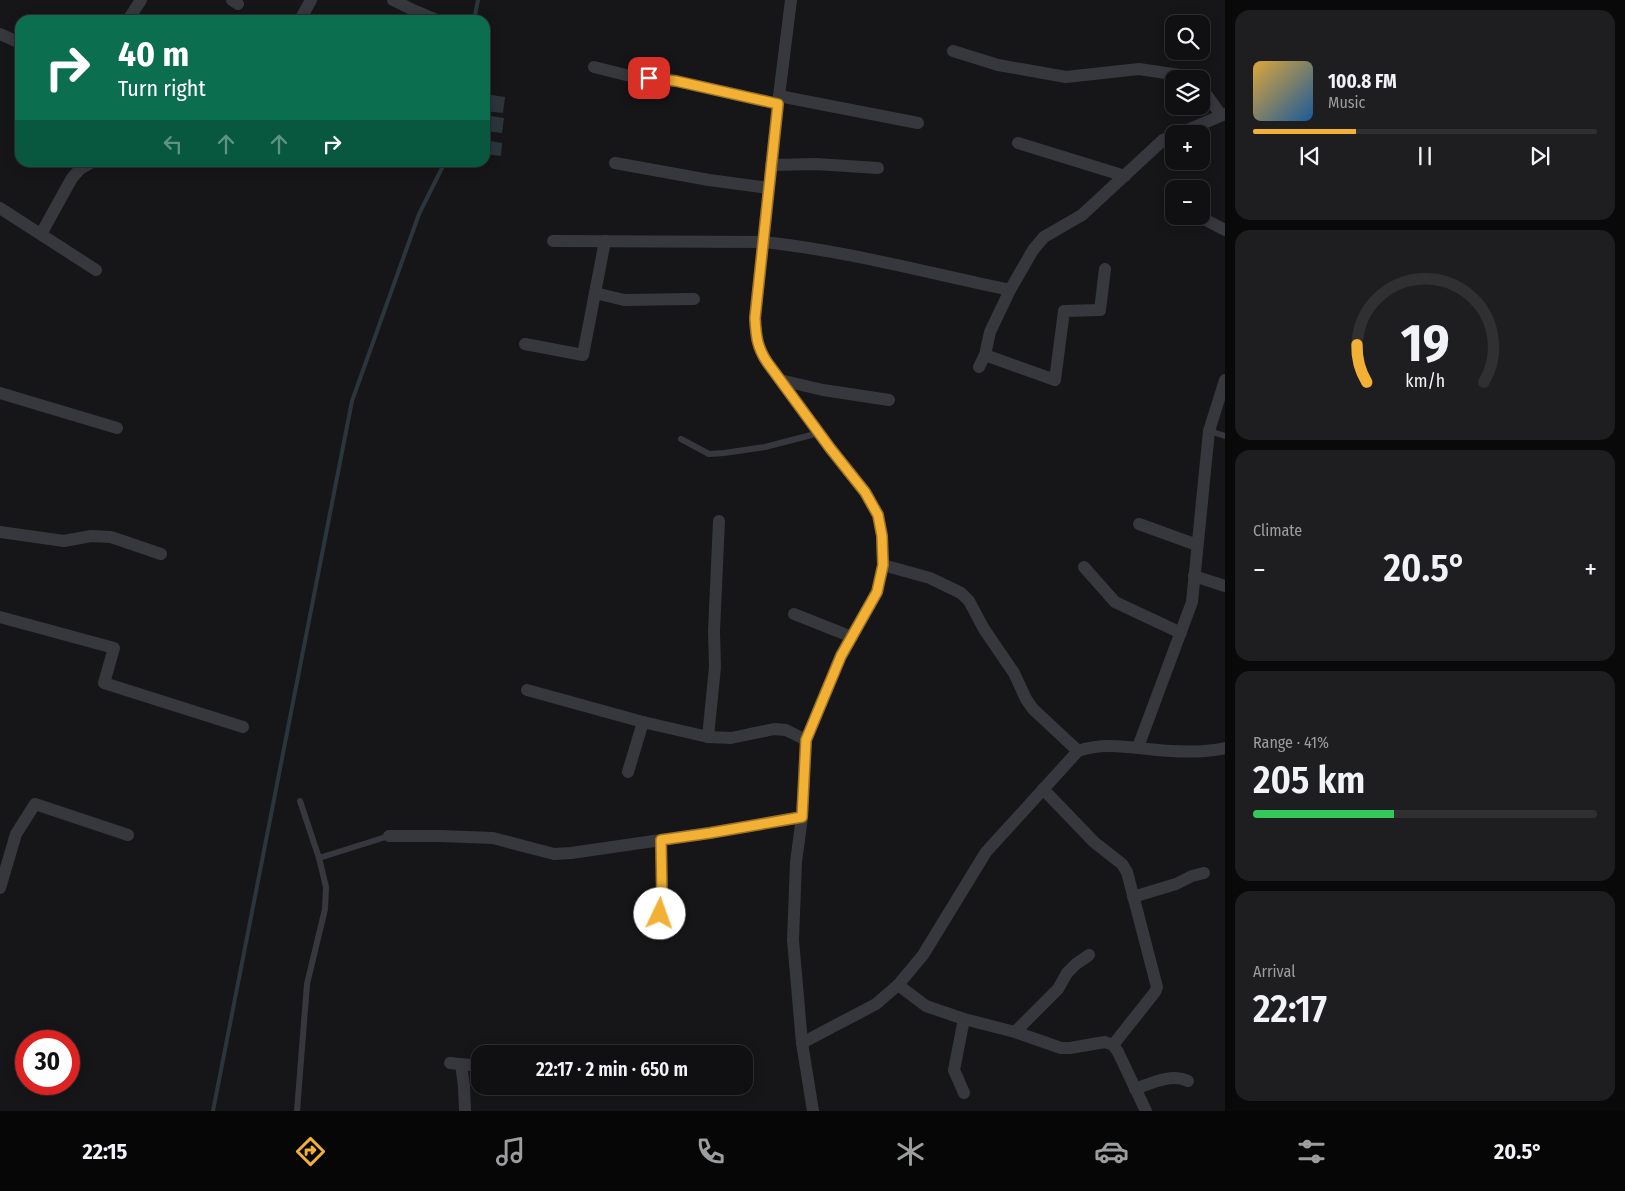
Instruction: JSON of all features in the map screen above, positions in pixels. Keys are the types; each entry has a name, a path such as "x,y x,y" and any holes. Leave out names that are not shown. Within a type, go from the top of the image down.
{"street":[{"path":"131,15 141,0"},
{"path":"303,15 311,0"},
{"path":"393,0 425,15"},
{"path":"791,0 755,318 756,339 760,352 865,492 878,515 882,536 883,565 877,592 841,656 806,740 802,817 796,862 793,940 802,1043 813,1111"},
{"path":"0,34 15,40"},
{"path":"953,51 998,65 1066,77 1138,68 1165,72"},
{"path":"594,67 626,75 676,81 918,123"},
{"path":"1198,125 1223,114 1210,98"},
{"path":"979,367 985,355 990,332 1010,290 1033,250 1044,237 1082,215 1165,139"},
{"path":"1018,143 1125,176"},
{"path":"615,163 709,180 769,188"},
{"path":"771,165 816,164 878,168"},
{"path":"41,234 72,178 83,167"},
{"path":"0,208 96,270"},
{"path":"1210,222 1225,230"},
{"path":"553,241 764,242 797,245 1010,290"},
{"path":"525,344 583,355 605,241"},
{"path":"985,355 1056,380 1064,311 1100,310 1105,269"},
{"path":"595,293 624,300 694,299"},
{"path":"780,380 823,390 888,400"},
{"path":"1138,747 1192,602 1209,431 1225,380"},
{"path":"0,393 117,428"},
{"path":"708,737 715,667 714,631 719,521"},
{"path":"1139,524 1197,545"},
{"path":"0,532 64,542 91,536 111,537 161,554"},
{"path":"883,565 930,578 961,593 969,602 984,629 1014,674 1026,699 1078,751"},
{"path":"1084,567 1114,602 1181,633"},
{"path":"1194,576 1225,586"},
{"path":"794,614 852,637"},
{"path":"0,617 114,648 104,683 243,727"},
{"path":"528,690 643,722 708,737 731,738 774,729 786,730 806,740"},
{"path":"628,772 643,722"},
{"path":"802,1043 876,1004 898,985 923,955 986,852 1078,751 1090,747 1138,747 1170,752 1225,748"},
{"path":"1043,789 1094,842 1122,864 1126,872 1157,988 1130,1026 1112,1045"},
{"path":"0,888 16,834 35,804 128,835"},
{"path":"389,836 493,838 554,854 710,833 802,817"},
{"path":"659,931 662,897 661,840"},
{"path":"1132,897 1176,884 1192,876 1204,873"},
{"path":"1015,1032 1058,989 1067,973 1076,964 1090,955"},
{"path":"898,985 926,1006 964,1020 1015,1032 1061,1048 1105,1042 1112,1045 1118,1052 1146,1111"},
{"path":"964,1020 954,1070 964,1093"},
{"path":"465,1111 464,1086 456,1064 471,1065"},
{"path":"1136,1089 1167,1078 1182,1078 1188,1081"}],"lane":[{"path":"1209,431 1225,436"},
{"path":"681,439 709,454 765,447 819,433"},
{"path":"297,1111 307,984 324,909 326,887 320,858 300,801"},
{"path":"320,858 389,836"}],"shaded area":[{"path":"490,95 505,97 503,113 490,112"},
{"path":"490,116 504,118 502,133 490,132"},
{"path":"490,141 502,143 501,156 490,155"}],"waterway":[{"path":"475,15 478,0"},
{"path":"213,1111 352,401 419,214 442,167"}],"route":[{"path":"649,78 676,81 778,104 755,318 756,339 760,352 767,362 865,492 872,504 878,515 882,536 883,565 877,592 841,656 806,740 802,817 661,840 662,897 660,914"}]}
